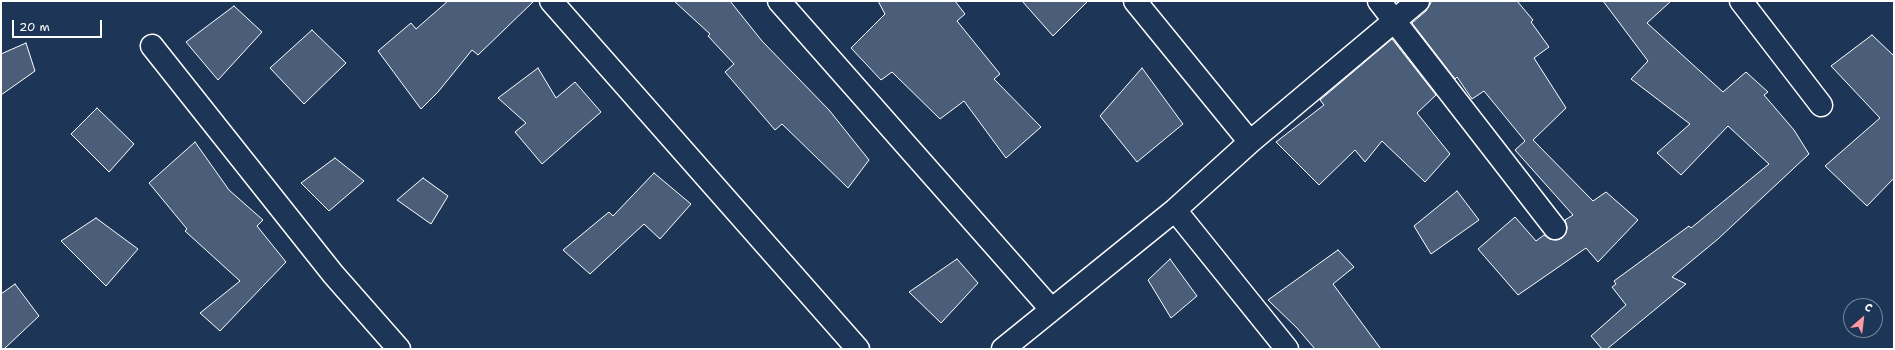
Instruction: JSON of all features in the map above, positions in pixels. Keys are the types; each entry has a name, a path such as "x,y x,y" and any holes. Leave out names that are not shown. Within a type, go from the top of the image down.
{"street":[{"path":"551,1 858,349"},
{"path":"779,1 1051,309"},
{"path":"1135,1 1250,142"},
{"path":"1379,1 1555,228"},
{"path":"1003,349 1175,210 1250,142 1418,1"},
{"path":"1741,1 1821,105"},
{"path":"152,46 333,274 399,349"},
{"path":"1175,210 1287,349"}],"building":[{"path":"448,1 534,1 478,55 472,50 438,92 421,109 378,51 411,23 416,29"},
{"path":"674,1 730,1 762,41 829,110 869,160 848,188 782,124 775,130 725,72 734,64 708,36 710,34"},
{"path":"878,1 955,1 965,14 957,21 1000,74 994,79 1041,127 1006,158 964,101 940,119 892,72 881,80 851,48 885,14"},
{"path":"1022,1 1088,1 1053,36"},
{"path":"1432,1 1517,1 1533,20 1531,22 1549,47 1534,58 1566,108 1533,140 1593,201 1606,192 1638,220 1598,262 1586,248 1518,295 1478,249 1515,217 1536,241 1544,235 1550,239 1557,240 1562,238 1566,233 1567,227 1565,220 1573,215 1515,150 1525,141 1484,91 1472,99 1457,77 1455,79 1412,23 1426,11"},
{"path":"1603,1 1671,1 1647,23 1723,92 1746,72 1768,92 1764,95 1794,130 1809,154 1718,239 1672,277 1686,284 1607,349 1602,349 1591,336 1626,305 1612,287 1616,284 1614,281 1689,226 1691,228 1769,164 1728,126 1681,175 1657,153 1690,124 1631,79 1648,61"},
{"path":"234,6 262,32 218,80 186,42"},
{"path":"312,30 346,63 304,104 270,68"},
{"path":"1872,35 1894,56 1894,178 1867,206 1825,166 1880,118 1831,66"},
{"path":"1392,39 1436,95 1417,113 1450,154 1425,182 1382,141 1365,162 1355,150 1319,185 1276,142 1324,105 1320,100"},
{"path":"26,43 35,71 1,95 1,54"},
{"path":"538,68 556,98 575,82 601,112 542,164 515,132 526,123 498,98"},
{"path":"1142,68 1183,124 1137,162 1100,116"},
{"path":"97,108 134,144 109,172 71,134"},
{"path":"195,142 229,190 263,220 257,226 286,262 220,331 200,313 240,281 185,231 187,229 149,183"},
{"path":"335,158 364,181 329,211 301,183"},
{"path":"654,173 691,204 660,239 644,224 590,274 563,250 609,212 613,216"},
{"path":"423,178 448,196 431,224 397,200"},
{"path":"1457,191 1479,220 1431,254 1414,226"},
{"path":"96,218 138,249 106,286 61,241"},
{"path":"1338,250 1354,267 1333,284 1381,349 1315,349 1297,328 1268,300"},
{"path":"957,259 978,283 941,323 909,292"},
{"path":"1170,259 1197,296 1171,318 1148,280"},
{"path":"15,284 39,316 4,349 1,349 1,294"}]}
